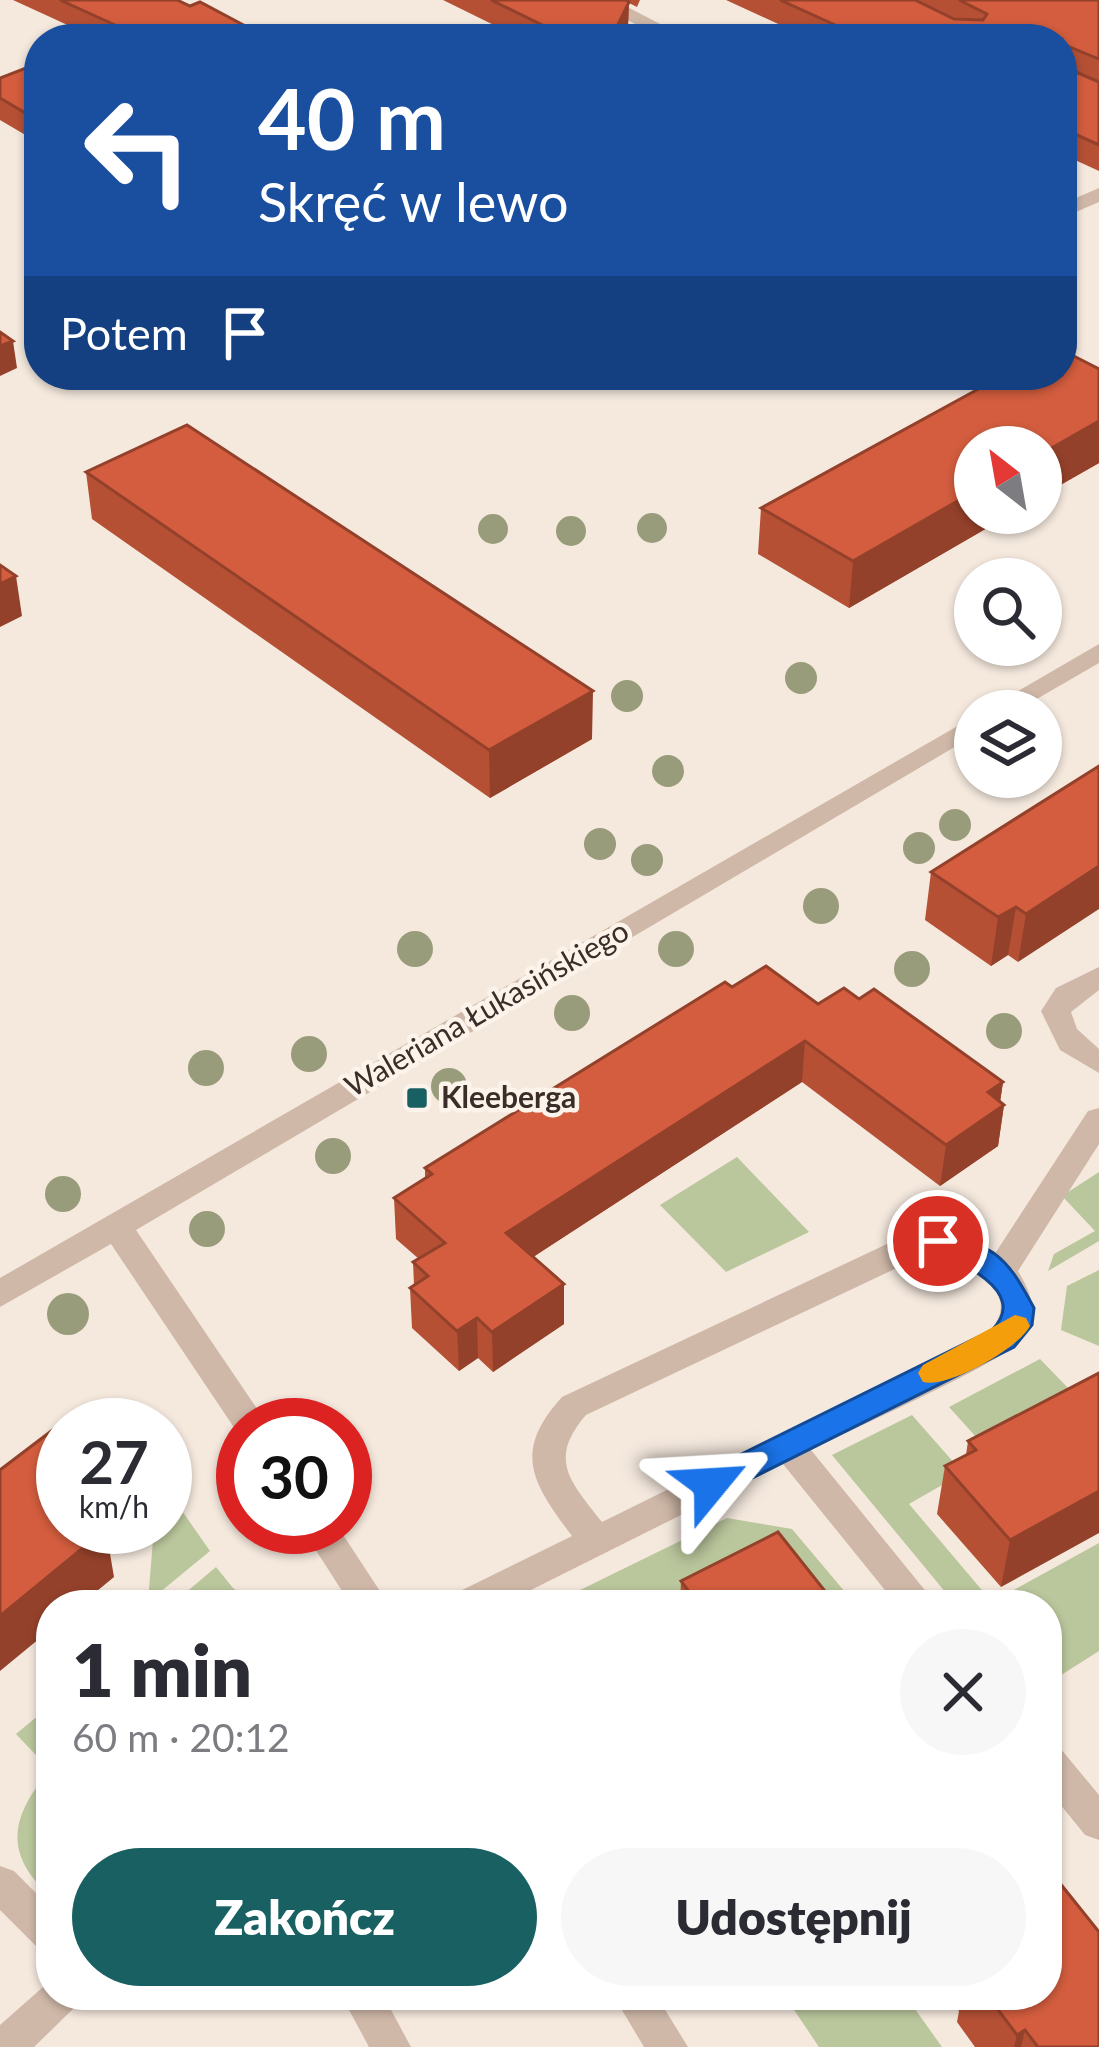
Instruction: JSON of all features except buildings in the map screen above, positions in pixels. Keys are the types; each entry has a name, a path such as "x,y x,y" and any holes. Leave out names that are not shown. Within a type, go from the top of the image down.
{"street":[{"path":"599,0 648,24"},
{"path":"1033,690 1099,652"},
{"name":"Waleriana Łukasińskiego","path":"0,1294 954,736"},
{"path":"1099,977 1067,995 1056,1010 1058,1026 1069,1043 1099,1062"},
{"path":"1000,1272 1099,1119"},
{"path":"116,1226 233,1398"},
{"path":"497,1590 788,1446 1003,1339 1017,1325 1019,1308 1000,1272 957,1245 938,1241 916,1245 574,1406 547,1439 545,1462 596,1541"},
{"path":"788,1446 907,1590"},
{"path":"337,1554 361,1590"},
{"path":"1062,1778 1099,1823"},
{"path":"0,1884 36,1919"},
{"path":"4,2047 44,2010"},
{"path":"370,2010 391,2047"},
{"path":"643,2010 668,2047"}],"green space":[{"path":"737,1157 809,1232 726,1272 660,1205"},
{"path":"1099,1172 1099,1241 1048,1271 1054,1254 1095,1231 1062,1196"},
{"path":"1099,1270 1099,1346 1061,1330 1067,1286"},
{"path":"1040,1359 1070,1390 977,1438 949,1407"},
{"path":"912,1415 963,1473 909,1504 982,1590 944,1590 832,1455"},
{"path":"727,1518 792,1529 843,1590 580,1590"},
{"path":"192,1525 210,1551 163,1590 149,1590 152,1554 192,1554"},
{"path":"1099,1543 1099,1651 1062,1674 1062,1590 1014,1590"},
{"path":"216,1567 236,1590 189,1590"},
{"path":"36,1717 36,1755 16,1734"},
{"path":"36,1789 36,1882 19,1850 20,1819"},
{"path":"794,2010 916,2010 942,2047 819,2047"}],"slow traffic":[{"path":"934,1373 1003,1339 1015,1326"}],"place":[{"name":"Kleeberga","path":"417,1098"}],"route":[{"path":"711,1484 1003,1339 1017,1325 1019,1308 1000,1272 979,1256 938,1241"}]}
